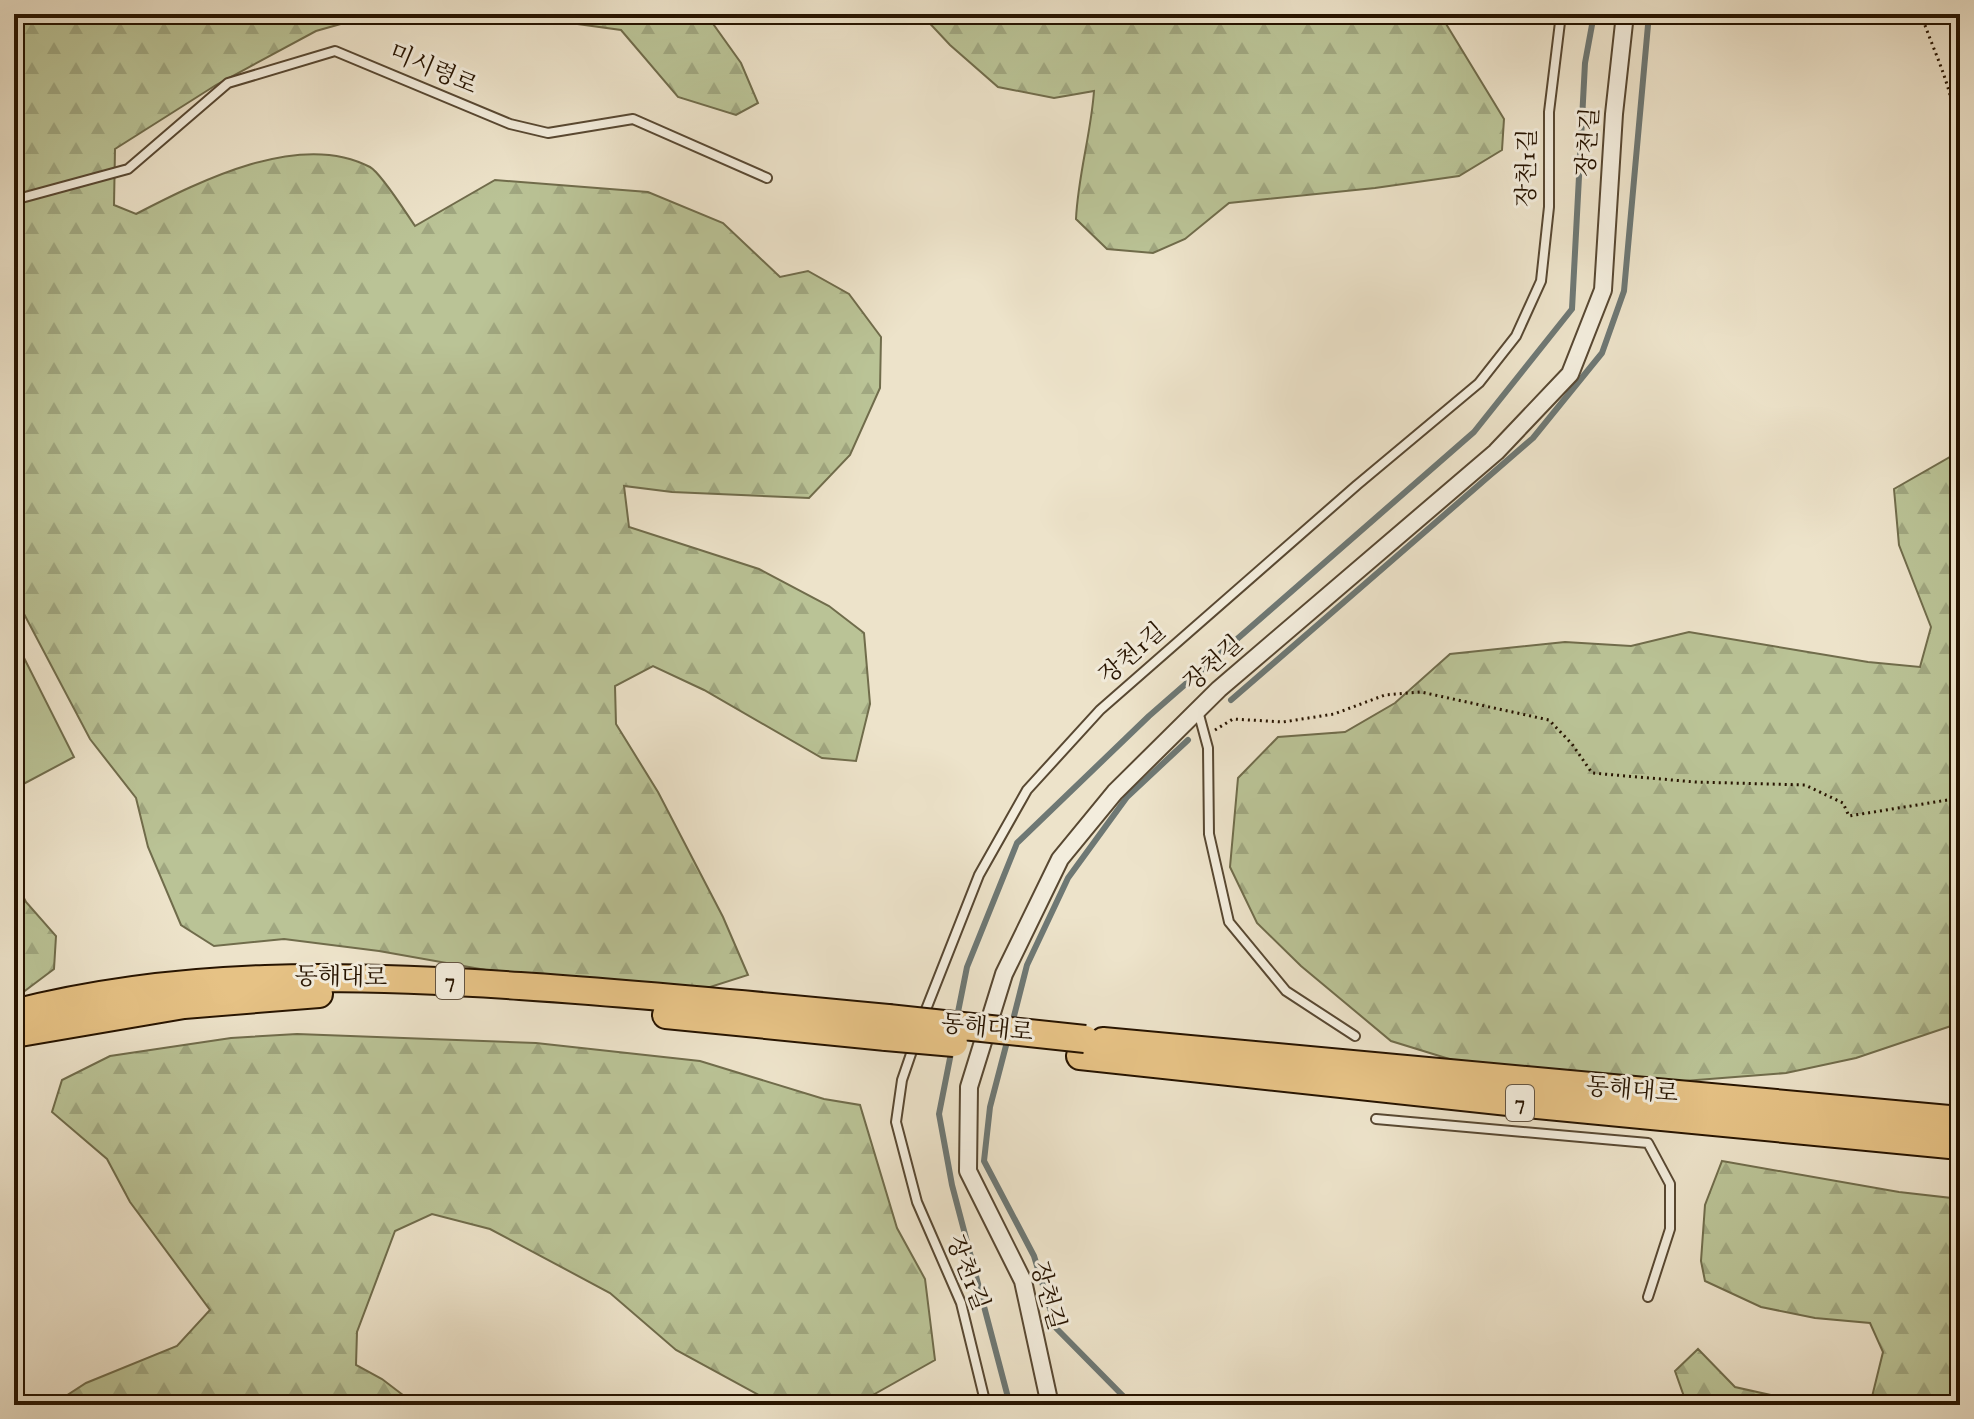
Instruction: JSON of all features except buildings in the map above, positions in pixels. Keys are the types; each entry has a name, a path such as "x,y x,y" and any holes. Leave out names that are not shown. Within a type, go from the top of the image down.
{"main road":[{"name":"동해대로","path":"14,1013 160,987 292,976 422,979 532,986 887,1027"},
{"name":"동해대로","path":"14,1034 184,1005 289,994 474,997 887,1027"},
{"name":"7","path":"887,1027 1082,1047"},
{"name":"동해대로","path":"1082,1047 1960,1120"},
{"name":"동해대로","path":"1082,1047 1543,1106 1960,1146"}],"street":[{"name":"장천길","path":"1048,1399 1023,1281 968,1171 969,1087 1004,974 1060,859 1115,792 1198,710 1496,452 1570,374 1603,290 1614,114 1625,14"}],"lane":[{"name":"장천1길","path":"986,1405 961,1303 917,1202 896,1122 907,1066 933,987 979,875 1027,790 1100,710 1357,485 1479,383 1516,336 1541,281 1549,207 1549,112 1561,14"},
{"name":"미시령로","path":"14,200 128,169 228,83 335,51 510,124 548,133 633,119 767,178"},
{"path":"1198,710 1208,748 1209,834 1229,922 1286,991 1355,1036"},
{"path":"1376,1119 1648,1143 1670,1184 1670,1229 1648,1297"}],"path":[{"path":"1921,14 1953,111 1960,244"},
{"path":"1205,737 1233,719 1283,722 1334,714 1385,695 1421,692 1549,720 1572,744 1592,773 1695,782 1805,785 1843,803 1849,816 1960,798"},
{"path":"999,1405 1048,1399"}],"green space":[{"path":"14,14 376,14 316,31 216,85 115,149 114,205 136,214 251,164 313,154 342,157 375,171 415,226 495,180 648,192 723,223 780,277 808,271 849,294 881,337 880,388 850,455 809,498 672,492 624,486 629,527 759,569 829,606 864,633 870,704 856,761 822,758 704,690 653,666 615,686 616,724 658,792 723,917 748,975 707,988 531,978 379,951 284,939 214,946 181,925 148,847 136,798 90,739 14,595"},
{"path":"504,14 706,14 741,63 758,103 736,115 678,97 621,30"},
{"path":"921,14 1440,14 1504,119 1502,150 1459,176 1229,203 1185,239 1153,253 1107,249 1076,219 1094,91 1054,98 998,87 950,45"},
{"path":"1957,453 1960,455 1960,1023 1856,1058 1786,1073 1671,1082 1459,1062 1391,1041 1301,966 1257,923 1230,867 1238,778 1278,737 1345,732 1395,703 1450,654 1565,642 1631,646 1689,632 1868,662 1920,667 1931,627 1899,545 1894,489"},
{"path":"14,638 74,757 14,789"},
{"path":"14,879 26,902 56,936 54,969 14,999"},
{"path":"297,1034 536,1043 700,1061 824,1099 860,1105 897,1228 925,1279 935,1360 855,1405 777,1405 676,1350 610,1293 490,1229 432,1214 395,1231 357,1332 356,1365 382,1379 416,1405 52,1405 86,1383 177,1346 210,1310 130,1202 107,1159 52,1112 62,1080 110,1056 231,1038"},
{"path":"1722,1161 1899,1192 1960,1199 1960,1405 1870,1405 1883,1352 1870,1323 1815,1318 1761,1307 1705,1281 1701,1261 1705,1205"},
{"path":"1698,1349 1735,1387 1815,1405 1687,1405 1675,1371"}],"waterway":[{"path":"957,1017 967,967 1017,843 1149,716 1474,432 1572,309 1585,63 1594,14"},
{"path":"1231,700 1533,438 1602,353 1624,291 1649,14"},
{"path":"1012,1024 1027,965 1068,878 1127,797 1188,740"},
{"path":"1008,1038 990,1107 984,1161 1034,1256 1056,1328 1132,1405"},
{"path":"952,1048 939,1114 952,1185 1010,1405"}]}
